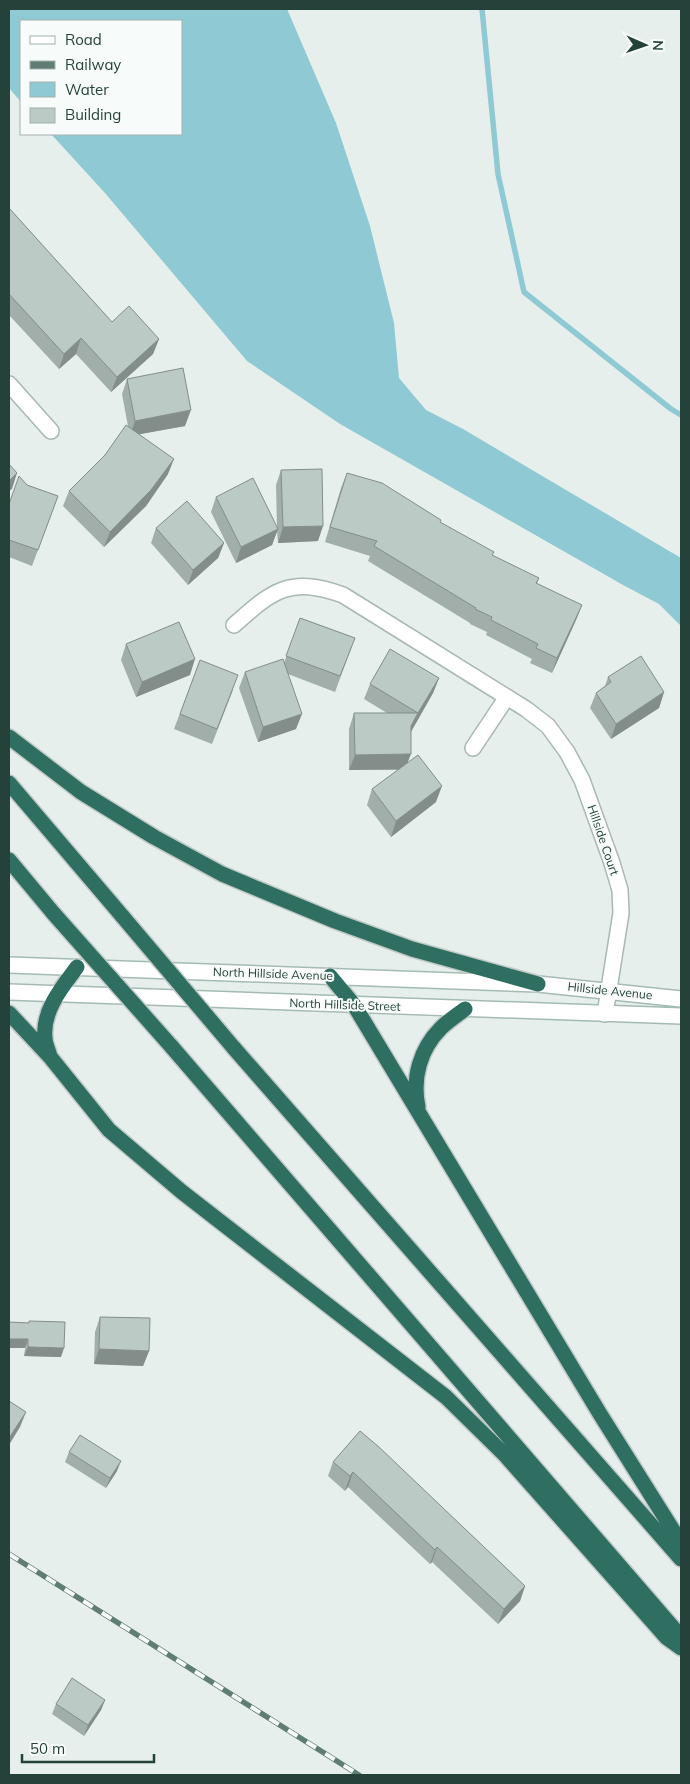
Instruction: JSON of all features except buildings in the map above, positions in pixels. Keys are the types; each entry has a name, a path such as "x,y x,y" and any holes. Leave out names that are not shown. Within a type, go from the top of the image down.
{"highway":[{"path":"9,737 81,792 154,837 222,874 335,921 404,946 538,984"},
{"path":"9,782 233,1047 681,1559"},
{"path":"9,860 54,914 172,1046 681,1637"},
{"path":"51,1058 45,1037 49,1011 58,994 77,967"},
{"path":"330,976 354,1005 420,1113 533,1306 638,1477 681,1543"},
{"path":"420,1113 416,1097 416,1081 420,1061 428,1043 441,1028 466,1009"},
{"path":"9,1013 51,1058 110,1130 182,1192 446,1397 504,1456 667,1638 681,1648"}],"main road":[{"path":"9,384 52,431"},
{"name":"Hillside Court","path":"234,625 261,601 274,593 287,588 305,586 324,588 343,596 507,697 548,726 567,752 582,780 620,890 621,912 605,1014"},
{"path":"473,748 507,697"},
{"name":"North Hillside Avenue","path":"9,965 538,984"},
{"name":"Hillside Avenue","path":"538,984 681,998"},
{"name":"North Hillside Street","path":"9,992 681,1016"}],"water":[{"path":"9,9 287,9 336,123 370,226 394,323 399,378 426,410 463,429 681,558 681,626 659,604 340,424 247,361 105,193 52,135 182,135 182,20 20,20 20,101 9,88"}],"waterway":[{"path":"482,9 498,174 524,292 681,415"}],"railway":[{"path":"9,1554 359,1775"}]}
